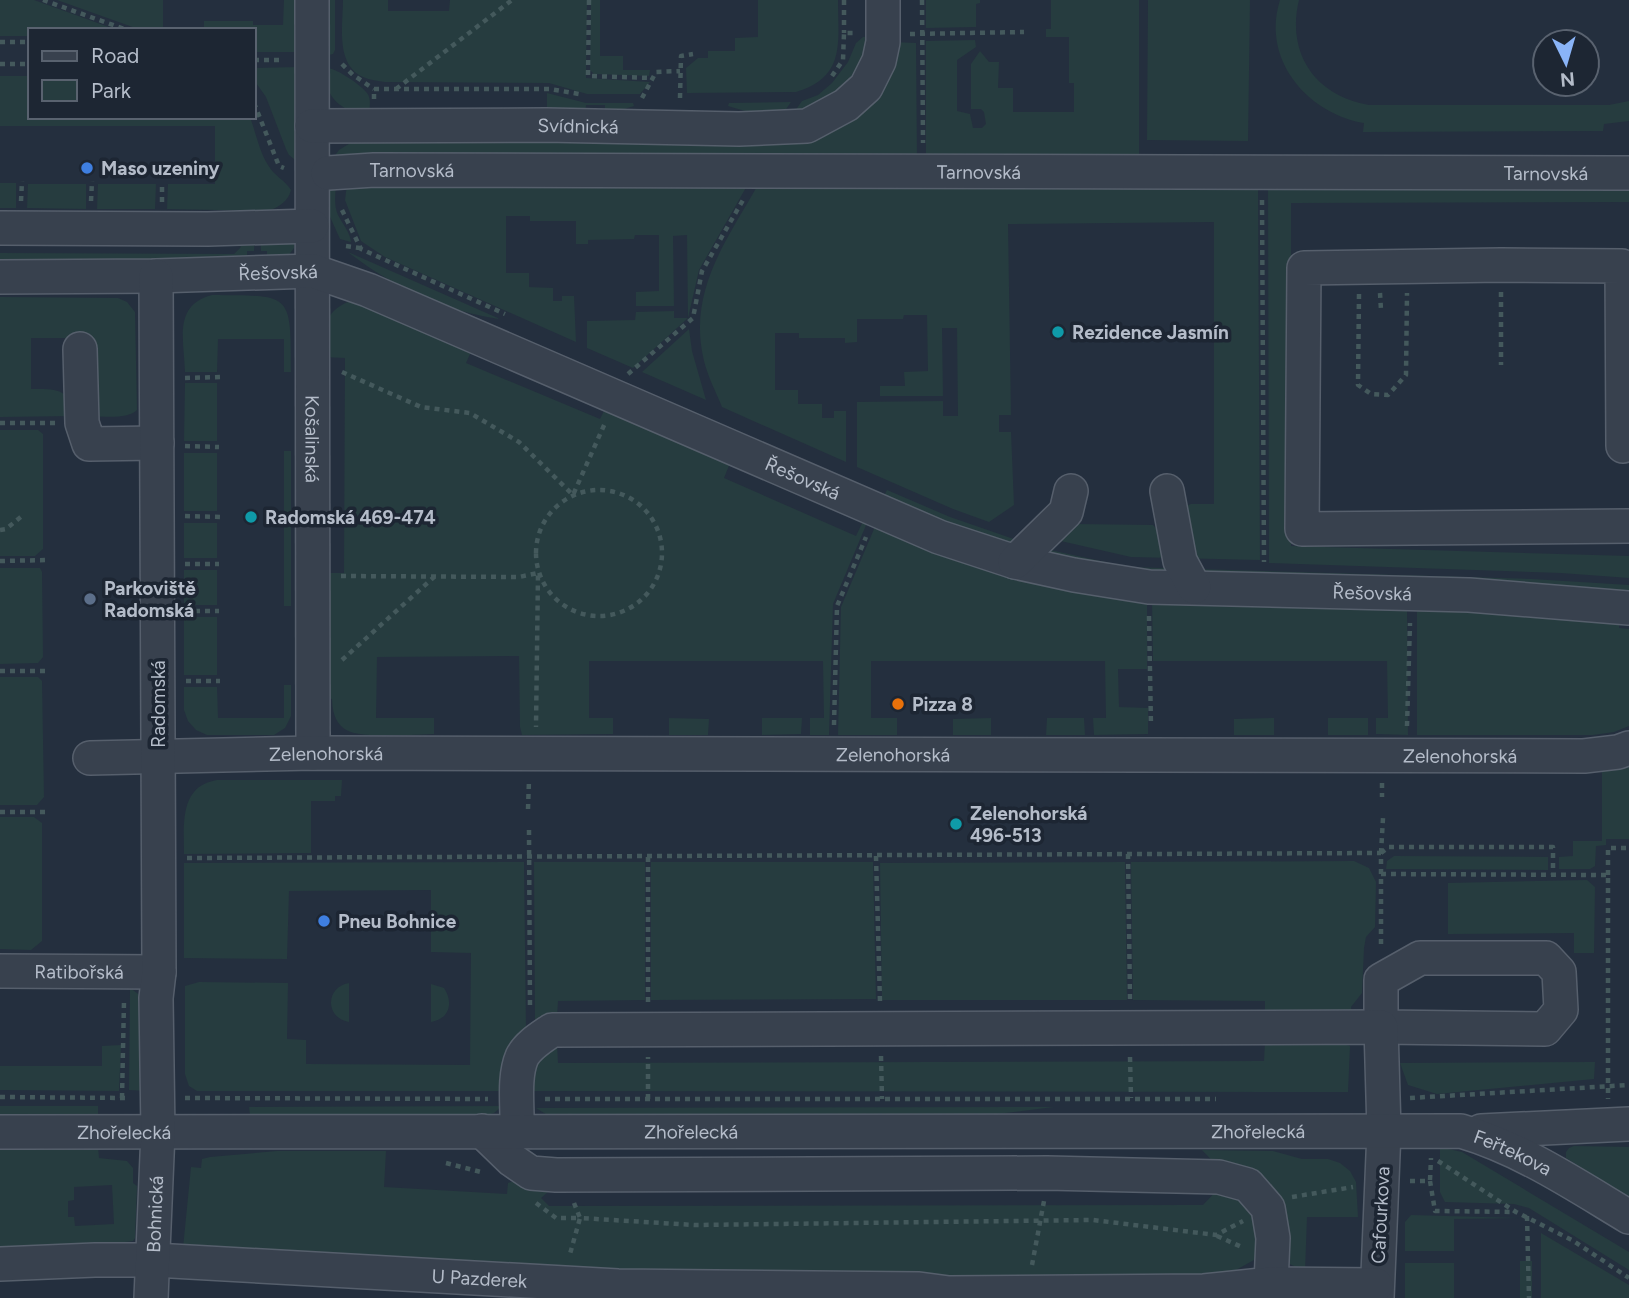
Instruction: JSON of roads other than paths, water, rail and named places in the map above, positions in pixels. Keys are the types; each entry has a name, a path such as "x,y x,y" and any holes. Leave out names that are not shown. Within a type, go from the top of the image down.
{"street":[{"path":"312,0 312,126"},
{"name":"Svídnická","path":"312,126 546,125 739,129 807,126 846,105 866,87 879,61 883,42 883,0"},
{"name":"Košalinská","path":"312,126 313,753"},
{"name":"Tarnovská","path":"334,173 374,170 1629,173"},
{"path":"0,228 208,229 312,226"},
{"path":"1623,446 1622,266 1304,268 1302,530 1629,526"},
{"name":"Řešovská","path":"0,277 313,271 627,377 873,508 939,537 1015,562 1074,575 1149,587 1469,595 1629,608"},
{"name":"Radomská","path":"156,276 167,445 158,757 158,1132"},
{"path":"80,349 82,423 89,444 167,445"},
{"path":"1015,562 1066,512 1071,491"},
{"path":"1167,491 1180,561 1194,587"},
{"name":"Zelenohorská","path":"90,758 313,753 1584,756 1629,748"},
{"name":"Cafourkova","path":"1376,1292 1382,1182 1383,1115 1381,1027 1381,980 1420,958 1546,958 1559,972 1561,1010 1545,1029 1381,1027"},
{"name":"Ratibořská","path":"0,971 159,972"},
{"path":"517,1115 518,1077 523,1055 535,1041 552,1030 1381,1027"},
{"name":"Zhořelecká","path":"0,1132 482,1131 517,1115 1383,1115"},
{"name":"Feřtekova","path":"1383,1115 1461,1131 1493,1141 1527,1156 1629,1217"},
{"path":"1461,1131 1629,1124"},
{"path":"482,1131 512,1160 531,1173 1047,1173 1219,1177 1248,1185 1268,1208 1273,1238 1271,1284"},
{"name":"Bohnická","path":"151,1298 158,1132"},
{"name":"U Pazderek","path":"0,1264 154,1260 562,1282 618,1292 1027,1294 1204,1291 1271,1284 1376,1292"}],"place":[{"name":"Maso uzeniny","path":"87,168"},
{"name":"Rezidence Jasmín","path":"1058,332"},
{"name":"Radomská 469-474","path":"251,517"},
{"name":"Parkoviště Radomská","path":"90,599"},
{"name":"Pizza 8","path":"898,704"},
{"name":"Zelenohorská 496-513","path":"956,824"},
{"name":"Pneu Bohnice","path":"324,921"}]}
